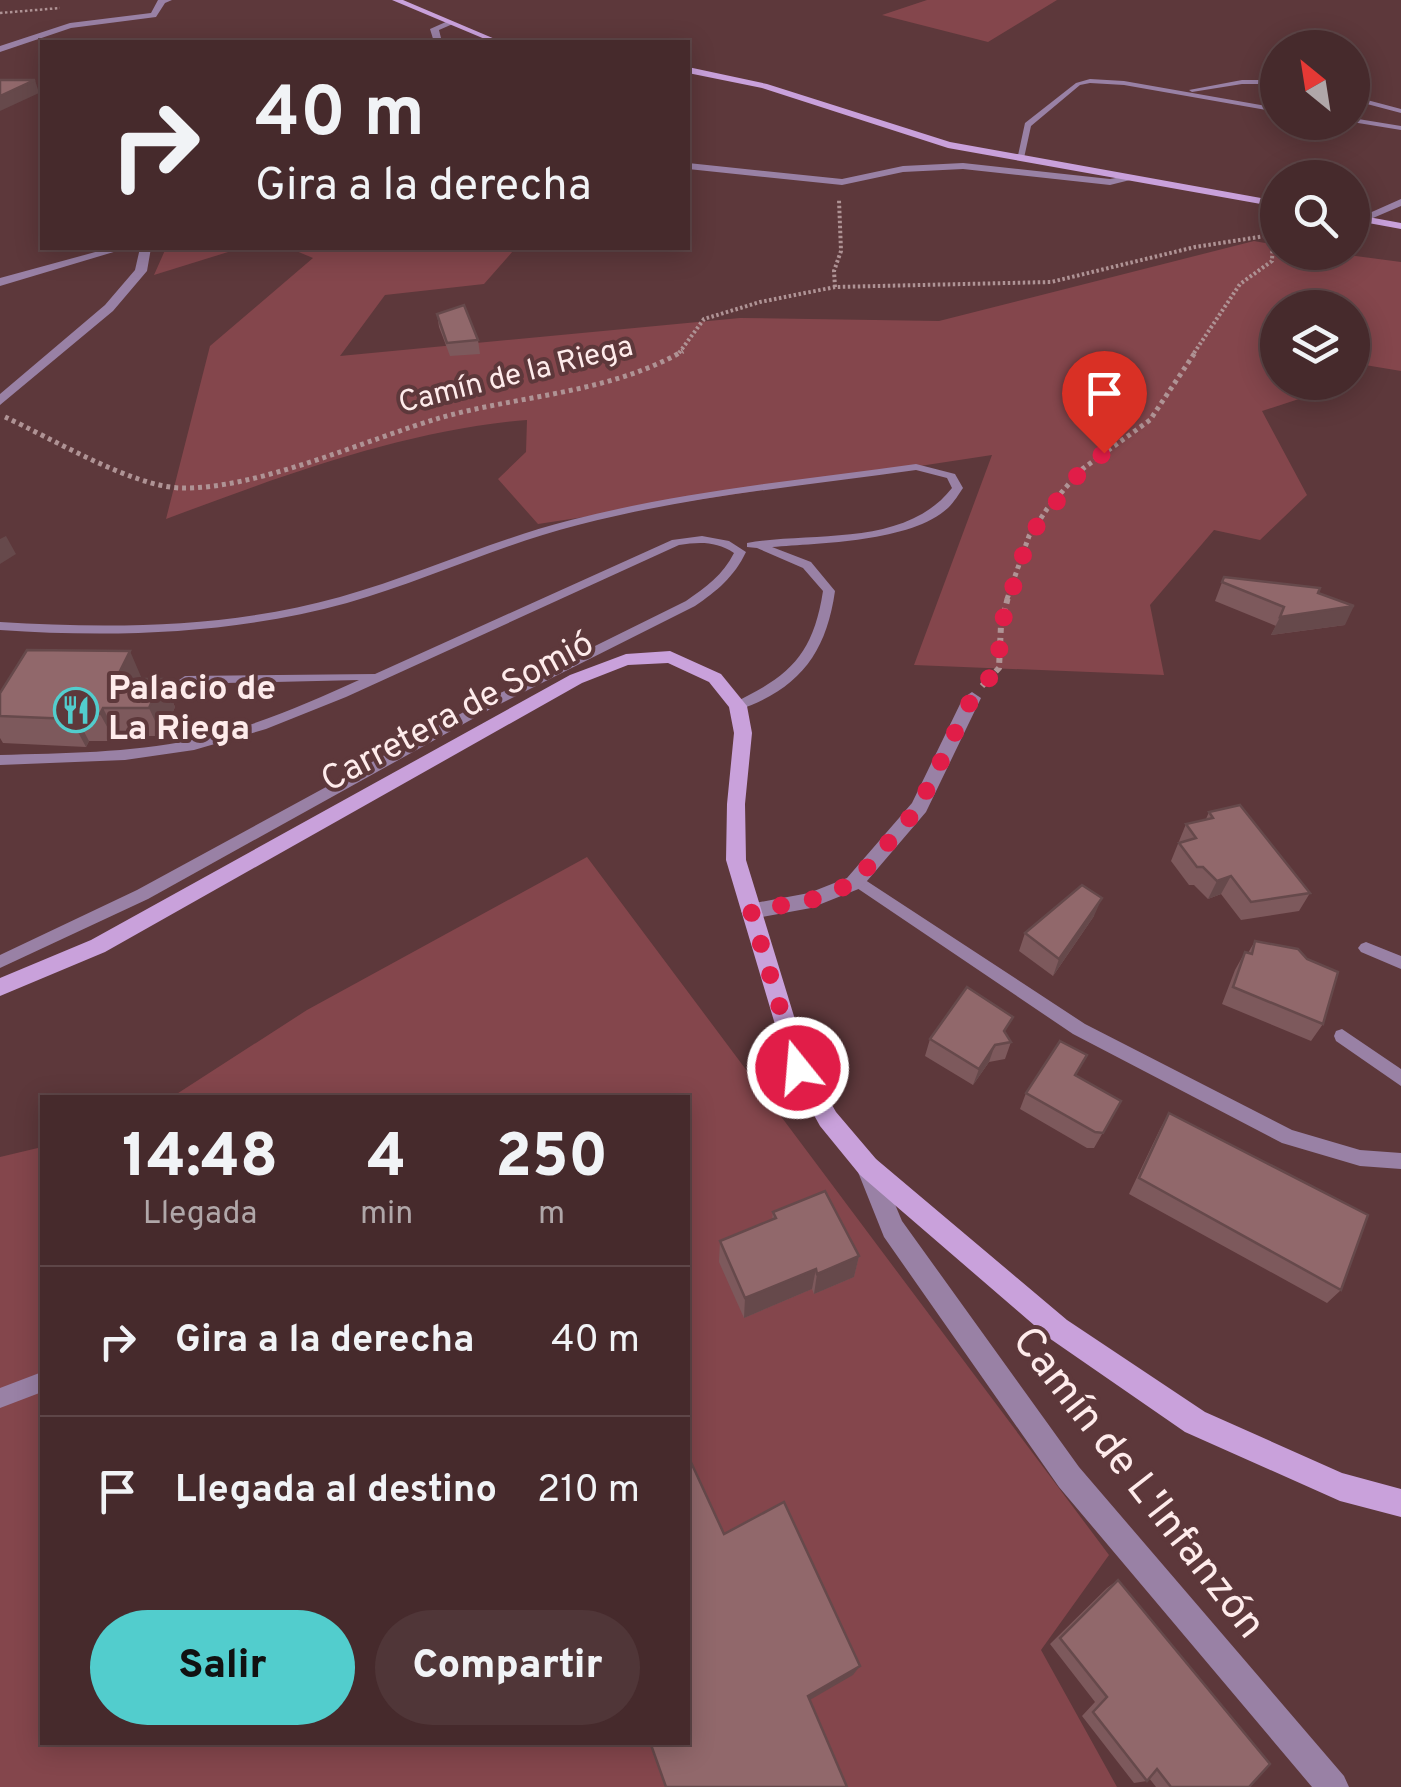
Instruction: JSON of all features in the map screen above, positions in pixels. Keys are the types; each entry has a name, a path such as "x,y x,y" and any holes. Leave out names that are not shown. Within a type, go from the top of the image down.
{"street":[{"path":"0,49 70,26 152,15 160,9 161,2 168,0"},
{"path":"396,0 493,40"},
{"path":"437,40 434,29 451,23"},
{"path":"690,70 764,86 912,136 1260,201"},
{"path":"690,166 842,182 904,169 963,166 1110,182 1133,178"},
{"path":"1370,214 1401,202"},
{"path":"1370,220 1401,226"},
{"path":"0,282 113,250"},
{"path":"0,401 109,308 142,271 145,250"},
{"name":"Carretera de Somió","path":"0,987 98,946 576,680 609,666 626,660 670,657 716,678 738,706"},
{"path":"751,911 811,900 856,880 918,808 972,698"},
{"path":"738,706 743,733 736,804 736,860 798,1068 828,1119 868,1166 1058,1329 1195,1422 1340,1487 1401,1504"},
{"name":"Camín de L'Infanzón","path":"868,1166 893,1228 1069,1477 1333,1787"}],"lane":[{"path":"1020,158 1028,125 1078,84 1100,81 1260,107"},
{"path":"1179,92 1260,82"},
{"path":"1370,103 1401,111"},
{"path":"1370,123 1401,128"},
{"path":"0,626 156,628 241,621 347,599 568,524 646,505 916,467 951,476 958,488 952,502 918,522 884,532 734,547"},
{"path":"0,760 126,754 194,745 261,726 676,542 698,538 728,542 740,552 738,565 690,603 492,703 159,888 0,962"},
{"path":"738,706 771,692 802,669 825,628 828,591 807,565 776,550 751,545"},
{"path":"185,680 379,676"},
{"path":"856,880 1079,1029 1288,1137 1360,1158 1401,1161"},
{"path":"1366,948 1401,963"},
{"path":"1342,1036 1401,1079"},
{"path":"0,1398 40,1383"}],"path":[{"path":"835,287 834,271 841,251 842,182"},
{"name":"Camín de la Riega","path":"0,414 152,484 183,488 258,476 408,427 557,396 682,352 704,319 835,287 1050,282 1195,246 1260,236"},
{"path":"972,698 998,668 1004,611 1029,536 1082,470 1150,420 1240,284 1260,270"}],"shaded area":[{"path":"927,0 1057,0 988,42 882,15"},
{"path":"1254,241 1260,242 1260,270 1370,270 1370,258 1401,262 1401,371 1370,366 1370,290 1260,290 1260,400 1296,400 1262,411 1307,495 1260,540 1214,530 1150,605 1164,675 914,665 992,455 538,524 498,479 526,452 527,420 389,444 299,471 166,519 210,346 313,258 294,250 513,251 484,284 385,295 340,356 740,318 939,321"},
{"path":"165,250 235,250 154,275"},
{"path":"587,857 1109,1555 1041,1650 1117,1787 0,1787 0,1157 40,1147 40,1745 690,1745 690,1095 175,1095 307,1010"}],"building":[{"path":"0,80 35,80 0,96"},
{"path":"464,305 478,340 447,343 437,314"},
{"path":"1224,577 1320,588 1318,593 1354,606 1280,617 1284,607 1222,582"},
{"path":"27,650 130,651 116,679 162,679 149,708 103,708 100,714 74,713 71,719 0,716 0,693"},
{"path":"1240,805 1310,893 1251,902 1231,876 1217,881 1203,867 1197,867 1179,843 1196,838 1186,824 1213,818 1209,812"},
{"path":"1082,885 1102,898 1059,959 1025,933"},
{"path":"1255,941 1298,949 1307,959 1338,972 1323,1024 1233,987 1245,952 1252,954"},
{"path":"967,987 1013,1017 1004,1031 1011,1042 995,1045 979,1069 930,1039"},
{"path":"1060,1041 1087,1055 1075,1075 1121,1101 1103,1133 1026,1093"},
{"path":"1169,1113 1368,1215 1341,1290 1139,1178"},
{"path":"825,1191 859,1256 745,1298 720,1241 776,1218 773,1212"},
{"path":"690,1460 724,1534 784,1502 860,1666 808,1696 847,1787 666,1787 651,1745 690,1745"},
{"path":"1118,1580 1270,1764 1249,1787 1171,1787 1157,1769 1147,1781 1093,1712 1107,1697 1060,1638"}],"place":[{"name":"Palacio de La Riega","path":"76,710"}],"route":[{"path":"798,1068 751,911 811,900 854,883 918,808 972,698 998,668 1001,626 1011,583 1029,536 1082,470 1104,453"}]}
